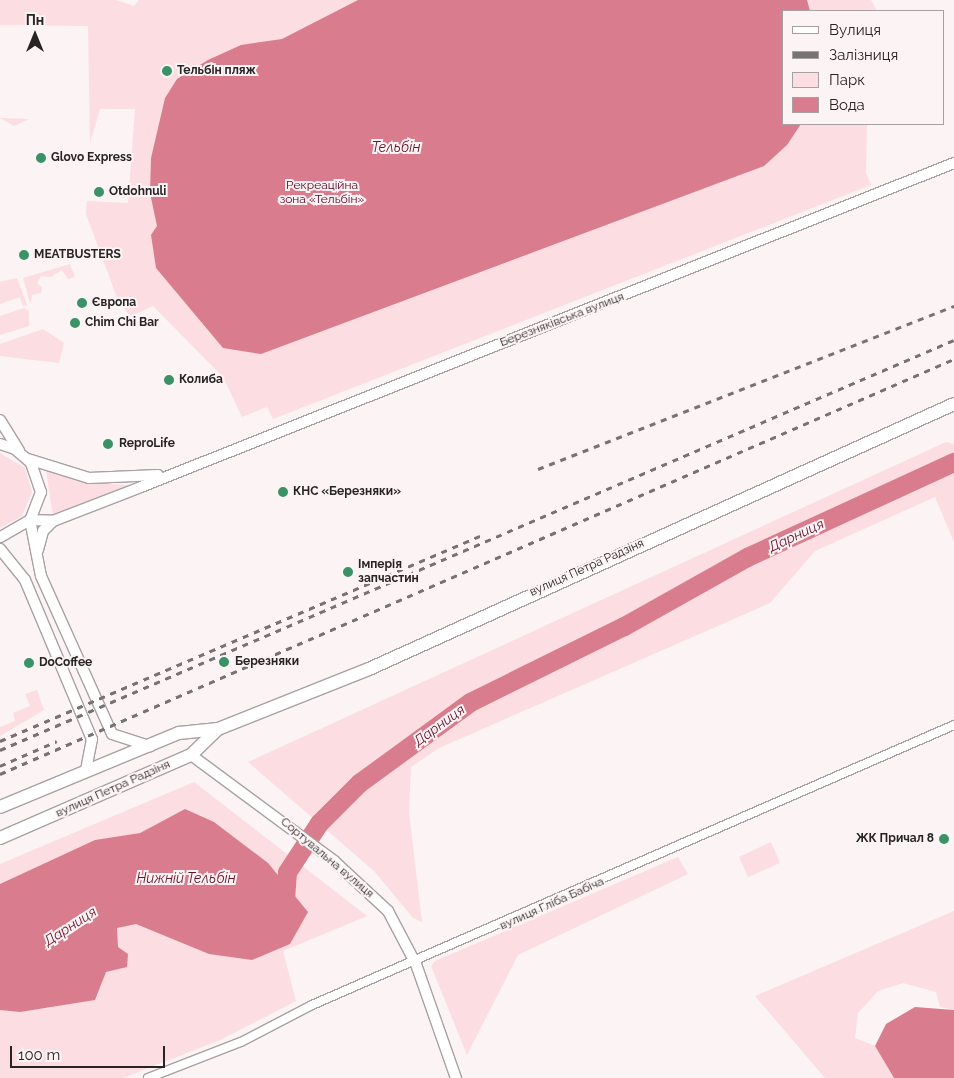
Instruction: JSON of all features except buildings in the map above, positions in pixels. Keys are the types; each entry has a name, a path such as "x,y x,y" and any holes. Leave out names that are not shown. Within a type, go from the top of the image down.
{"main road":[{"name":"вулиця Петра Радзіня","path":"0,807 179,733 218,729 370,668 954,404"},
{"name":"вулиця Петра Радзіня","path":"0,838 190,755 218,729"}],"street":[{"name":"Березняківська вулиця","path":"30,520 53,521 169,473 954,163"},
{"path":"0,420 24,455 41,492 30,520 38,563 112,734 150,746"},
{"name":"Березняківська вулиця","path":"0,444 24,455 89,478 132,479 169,473"},
{"path":"0,537 30,520"},
{"path":"38,563 42,535 53,521"},
{"path":"0,549 15,566 92,739 86,771"},
{"path":"0,556 15,566"},
{"name":"вулиця Гліба Бабіча","path":"148,1078 241,1042 312,1006 416,964 954,725"},
{"name":"Сортувальна вулиця","path":"190,755 272,812 334,861 388,911 416,964 456,1078"}],"green space":[{"name":"Тельбін","path":"0,0 115,0 134,6 139,0 871,0 876,10 782,10 782,125 867,125 866,173 871,185 273,419 267,407 242,417 223,377 153,306 130,317 116,295 86,214 87,201 128,203 135,109 100,109 90,143 88,26 0,25"},
{"path":"0,118 4,118 29,119 14,126"},
{"path":"70,264 75,277 68,279 62,270 51,277 41,276 37,283 42,287 41,293 32,295 30,303 23,278"},
{"path":"17,278 27,305 23,306 20,297 0,304 0,282"},
{"path":"24,308 29,311 29,326 0,335 0,316"},
{"path":"43,329 64,343 59,363 0,356 0,344"},
{"path":"946,442 954,444 954,542 935,497 815,551 770,603 439,748 411,767 409,812 422,922 413,918 374,871 248,762"},
{"path":"0,453 25,468 32,492 22,516 0,528"},
{"path":"46,470 86,482 136,486 53,516"},
{"path":"37,690 44,710 0,736 0,727 15,721 13,713 30,706 25,694"},
{"path":"194,782 367,916 283,951 296,1001 220,1040 123,1078 0,1078 0,1010 50,1008 106,972 126,967 0,921 0,864","holes":["185,809 257,881 98,840 140,833"]},
{"path":"771,842 780,863 748,877 739,857"},
{"path":"678,857 688,874 518,955 467,1055 431,966 435,961"},
{"path":"954,911 954,1010 940,1007 936,992 903,983 878,991 858,1013 855,1038 875,1046 894,1078 825,1078 755,996"}],"water":[{"name":"Тельбін","path":"358,0 807,0 810,10 782,10 782,125 800,125 787,145 764,166 261,354 223,348 156,268 151,235 157,226 150,193 151,158 165,98 177,79 208,60 241,45 282,39"},
{"name":"Нижній Тельбін","path":"185,809 214,822 268,863 308,912 290,944 252,960 209,954 136,924 117,928 118,947 128,954 127,967 106,972 95,1000 20,1012 0,1010 0,884 95,840 140,833"},
{"path":"915,1007 954,1010 954,1078 894,1078 875,1046 886,1024"}],"waterway":[{"name":"Дарниця","path":"284,912 287,872 319,823 359,783 470,702 624,626 747,557 954,462"}],"railway":[{"path":"538,469 954,306"},
{"path":"0,750 954,340"},
{"path":"0,774 954,359"},
{"path":"0,741 480,536"},
{"path":"0,766 57,741"}],"place":[{"name":"Тельбін пляж","path":"167,71"},
{"name":"Glovo Express","path":"41,158"},
{"name":"Otdohnuli","path":"99,192"},
{"name":"MEATBUSTERS","path":"24,255"},
{"name":"Європа","path":"82,303"},
{"name":"Chim Chi Bar","path":"75,323"},
{"name":"Колиба","path":"169,380"},
{"name":"ReproLife","path":"108,444"},
{"name":"КНС «Березняки»","path":"283,492"},
{"name":"Імперія запчастин","path":"348,572"},
{"name":"Березняки","path":"224,662"},
{"name":"DoCoffee","path":"29,663"},
{"name":"ЖК Причал 8","path":"944,839"}],"park label":[{"name":"Рекреаційна зона «Тельбін»","path":"322,193"}]}
